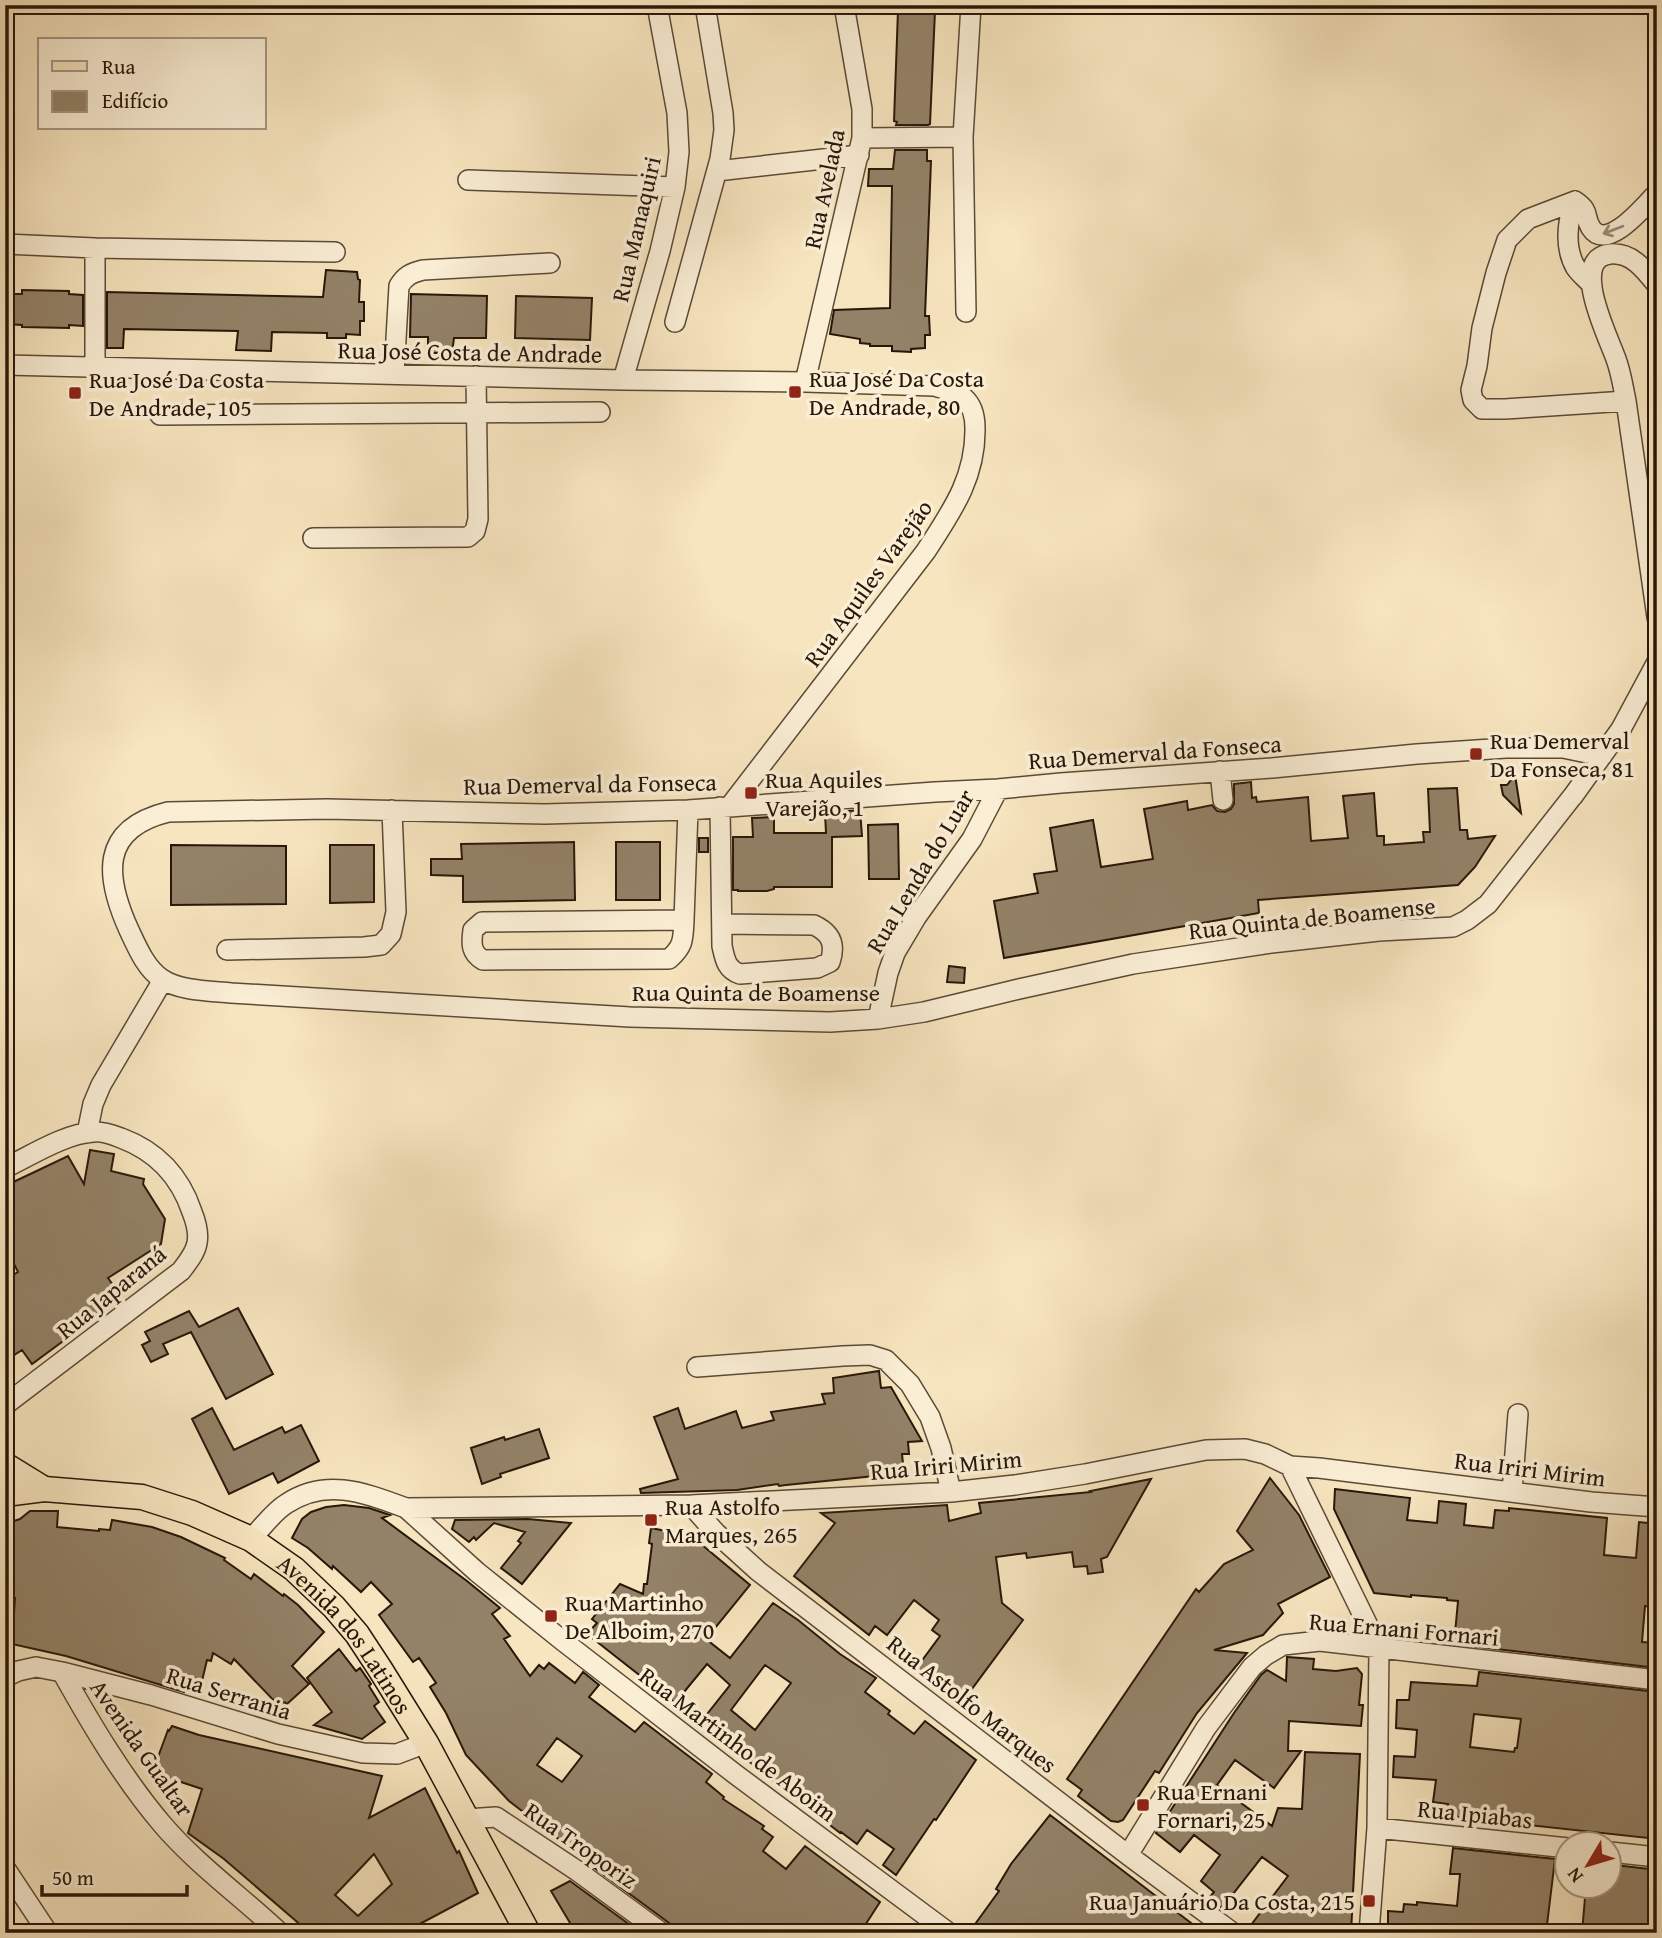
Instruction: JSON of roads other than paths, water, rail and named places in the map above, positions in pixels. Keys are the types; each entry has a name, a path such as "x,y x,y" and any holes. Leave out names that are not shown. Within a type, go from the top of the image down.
{"main road":[{"name":"Avenida dos Latinos","path":"5,1465 44,1489"},
{"name":"Avenida dos Latinos","path":"5,1494 44,1489 142,1497 192,1513 251,1539 294,1569 334,1607 357,1634 426,1743 528,1933"}],"street":[{"name":"Rua Manaquiri","path":"623,380 660,251 675,187 679,152 677,113 657,5"},
{"path":"675,322 717,171 724,130 705,5"},
{"name":"Rua Avelada","path":"805,382 861,147 862,109 844,5"},
{"path":"966,312 963,137 971,5"},
{"path":"717,171 861,147 963,137"},
{"path":"468,180 675,187"},
{"path":"1575,201 1586,210 1590,227 1595,232 1608,234 1616,232 1626,224 1657,193"},
{"path":"1575,201 1569,217 1570,253 1577,270 1592,285"},
{"path":"1575,201 1528,219 1507,240 1482,328 1478,366 1471,390 1473,400 1482,409 1626,401"},
{"path":"5,244 335,252"},
{"path":"95,248 95,368"},
{"path":"1657,285 1641,265 1622,255 1609,254 1600,257 1591,270 1597,309 1617,362 1626,401 1657,617"},
{"path":"394,374 399,286 411,273 423,270 550,263"},
{"name":"Rua José Costa de Andrade","path":"5,365 934,386"},
{"path":"313,538 468,537 475,531 478,519 477,376"},
{"name":"Rua Aquiles Varejão","path":"725,806 926,551 953,509 972,464 975,417 966,399 953,391 934,386"},
{"path":"160,415 600,412"},
{"path":"1602,756 1648,698 1657,662"},
{"name":"Rua Demerval da Fonseca","path":"163,980 139,952 118,906 112,872 114,853 123,835 135,824 168,812 327,809 545,814 688,810 998,789 1506,748 1563,748 1602,756"},
{"name":"Rua Quinta de Boamense","path":"163,980 186,988 232,993 514,1012 830,1022 878,1019 949,1007 1133,964 1271,943 1453,927 1488,904 1602,756"},
{"path":"1220,771 1223,800"},
{"name":"Rua Lenda do Luar","path":"878,1019 895,953 917,916 972,839 998,789"},
{"path":"722,924 814,925 824,929 832,939 834,951 830,962 817,968 740,974 727,966 722,946 722,924 725,806"},
{"path":"227,950 381,945 391,934 396,912 392,810"},
{"path":"684,920 482,922 473,930 472,949 475,956 483,960 669,960 683,942 684,920 688,810"},
{"path":"87,1133 93,1104 101,1085 163,980"},
{"name":"Rua Japaraná","path":"5,1168 76,1135 96,1131 115,1135 135,1143 161,1160 176,1177 187,1196 197,1226 197,1243 181,1271 6,1402"},
{"path":"696,1367 843,1356 870,1356 886,1360 910,1384 930,1417 941,1448 951,1492"},
{"path":"1512,1492 1518,1414"},
{"name":"Rua Iriri Mirim","path":"251,1539 284,1505 312,1491 340,1489 366,1494 406,1508 691,1505 951,1492 1086,1474 1206,1450 1245,1449 1265,1454 1290,1466 1591,1502 1657,1507"},
{"path":"1290,1466 1379,1648 1377,1828 1369,1933"},
{"name":"Rua Astolfo Marques","path":"691,1505 716,1533 758,1571 1233,1933"},
{"name":"Rua Martinho de Aboim","path":"406,1508 477,1572 573,1649 735,1774 949,1933"},
{"name":"Rua Ernani Fornari","path":"1128,1855 1206,1728 1252,1667 1283,1645 1320,1641 1657,1680"},
{"name":"Rua Serrania","path":"12,1674 36,1667 62,1672 151,1695 278,1734 363,1753 397,1754 426,1743"},
{"name":"Avenida Gualtar","path":"62,1672 109,1750 162,1825 280,1933"},
{"name":"Rua Troporiz","path":"467,1819 496,1817 576,1870 662,1933"},
{"name":"Rua Ipiabas","path":"1377,1828 1554,1847"},
{"path":"1624,1854 1657,1857"},
{"path":"5,1868 48,1933"}],"place":[{"name":"Rua José Da Costa De Andrade, 80","path":"795,392"},
{"name":"Rua José Da Costa De Andrade, 105","path":"75,393"},
{"name":"Rua Demerval Da Fonseca, 81","path":"1476,754"},
{"name":"Rua Aquiles Varejão, 1","path":"751,793"},
{"name":"Rua Astolfo Marques, 265","path":"651,1520"},
{"name":"Rua Martinho De Alboim, 270","path":"551,1616"},
{"name":"Rua Ernani Fornari, 25","path":"1143,1805"},
{"name":"Rua Januário Da Costa, 215","path":"1369,1901"}]}
